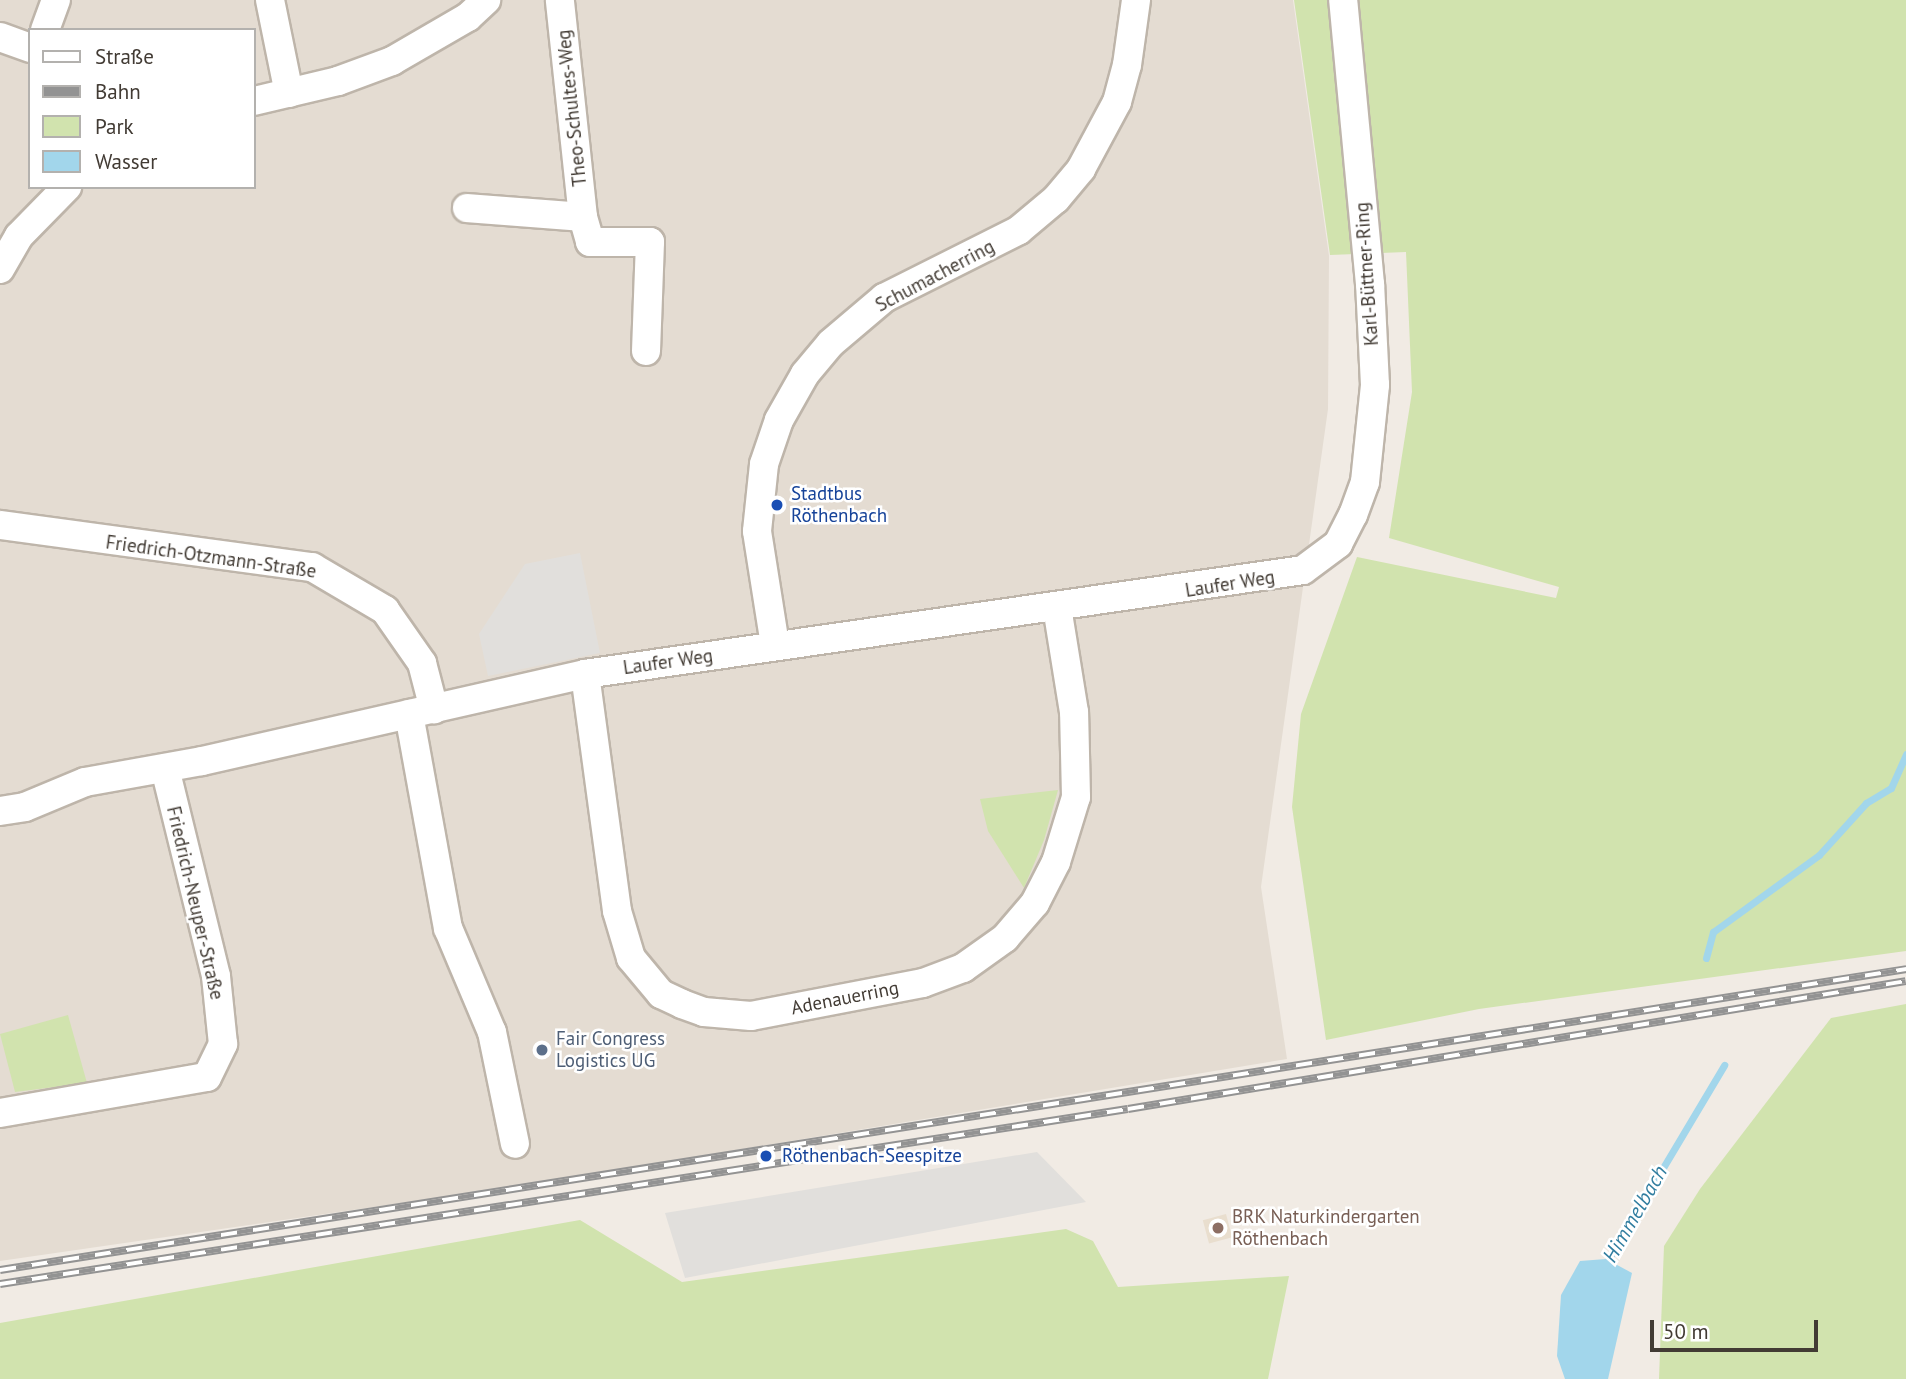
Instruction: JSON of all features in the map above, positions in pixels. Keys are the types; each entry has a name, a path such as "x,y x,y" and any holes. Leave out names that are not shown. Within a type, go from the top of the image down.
{"street":[{"path":"46,28 56,0"},
{"path":"270,0 289,93"},
{"path":"256,101 338,81 392,61 468,17 486,0"},
{"name":"Theo-Schultes-Weg","path":"560,0 583,217 590,242 650,242 646,351"},
{"name":"Schumacherring","path":"775,645 758,531 764,464 779,420 805,374 831,343 884,298 1019,230 1056,199 1081,169 1117,102 1128,65 1136,0"},
{"name":"Karl-Büttner-Ring","path":"1338,544 1365,482 1375,385 1343,0"},
{"path":"0,37 28,47"},
{"path":"0,269 19,236 65,189"},
{"name":"Theo-Schultes-Weg","path":"467,208 583,217"},
{"name":"Friedrich-Otzmann-Straße","path":"0,525 312,567 385,610 422,663 421,711 447,928 492,1032 515,1144"},
{"name":"Laufer Weg","path":"0,811 25,807 85,782 164,768 585,674 775,645 1276,577 1303,570 1338,544"},
{"name":"Adenauerring","path":"585,674 617,911 631,958 661,994 704,1012 751,1016 923,984 963,968 1005,938 1035,903 1056,862 1076,797 1074,712 1057,607"},
{"name":"Friedrich-Neuper-Straße","path":"0,1113 207,1077 223,1044 216,976 164,768"}],"shaded area":[{"path":"0,0 1293,0 1329,256 1328,409 1261,887 1287,1059 519,1186 0,1261"},
{"path":"580,553 600,653 488,676 479,634 525,564"},
{"path":"1037,1152 1086,1202 685,1278 665,1213"},
{"name":"BRK Naturkindergarten Röthenbach","path":"1226,1214 1232,1237 1209,1243 1203,1220"}],"green space":[{"path":"1294,0 1906,0 1906,951 1479,1009 1326,1040 1292,807 1301,714 1357,557 1556,598 1559,587 1389,538 1412,392 1406,252 1330,255"},
{"path":"1058,790 1044,840 1024,888 988,831 980,799"},
{"path":"1906,1004 1906,1379 1659,1379 1664,1246 1700,1189 1831,1018"},
{"path":"68,1015 87,1083 15,1092 0,1034"},
{"path":"580,1220 682,1282 1066,1229 1093,1241 1118,1287 1289,1276 1268,1379 0,1379 0,1323"}],"water":[{"path":"1606,1259 1632,1273 1608,1379 1565,1379 1557,1356 1561,1295 1580,1261"}],"waterway":[{"name":"Himmelbach","path":"1706,958 1713,932 1819,855 1866,803 1891,788 1906,754"},
{"name":"Himmelbach","path":"1605,1265 1724,1065"}],"railway":[{"path":"0,1270 1906,969"},
{"path":"0,1284 1128,1109 1906,981"}],"place":[{"name":"Stadtbus Röthenbach","path":"777,505"},
{"name":"Fair Congress Logistics UG","path":"542,1050"},
{"name":"Röthenbach-Seespitze","path":"766,1156"},
{"name":"BRK Naturkindergarten Röthenbach","path":"1218,1228"}]}
